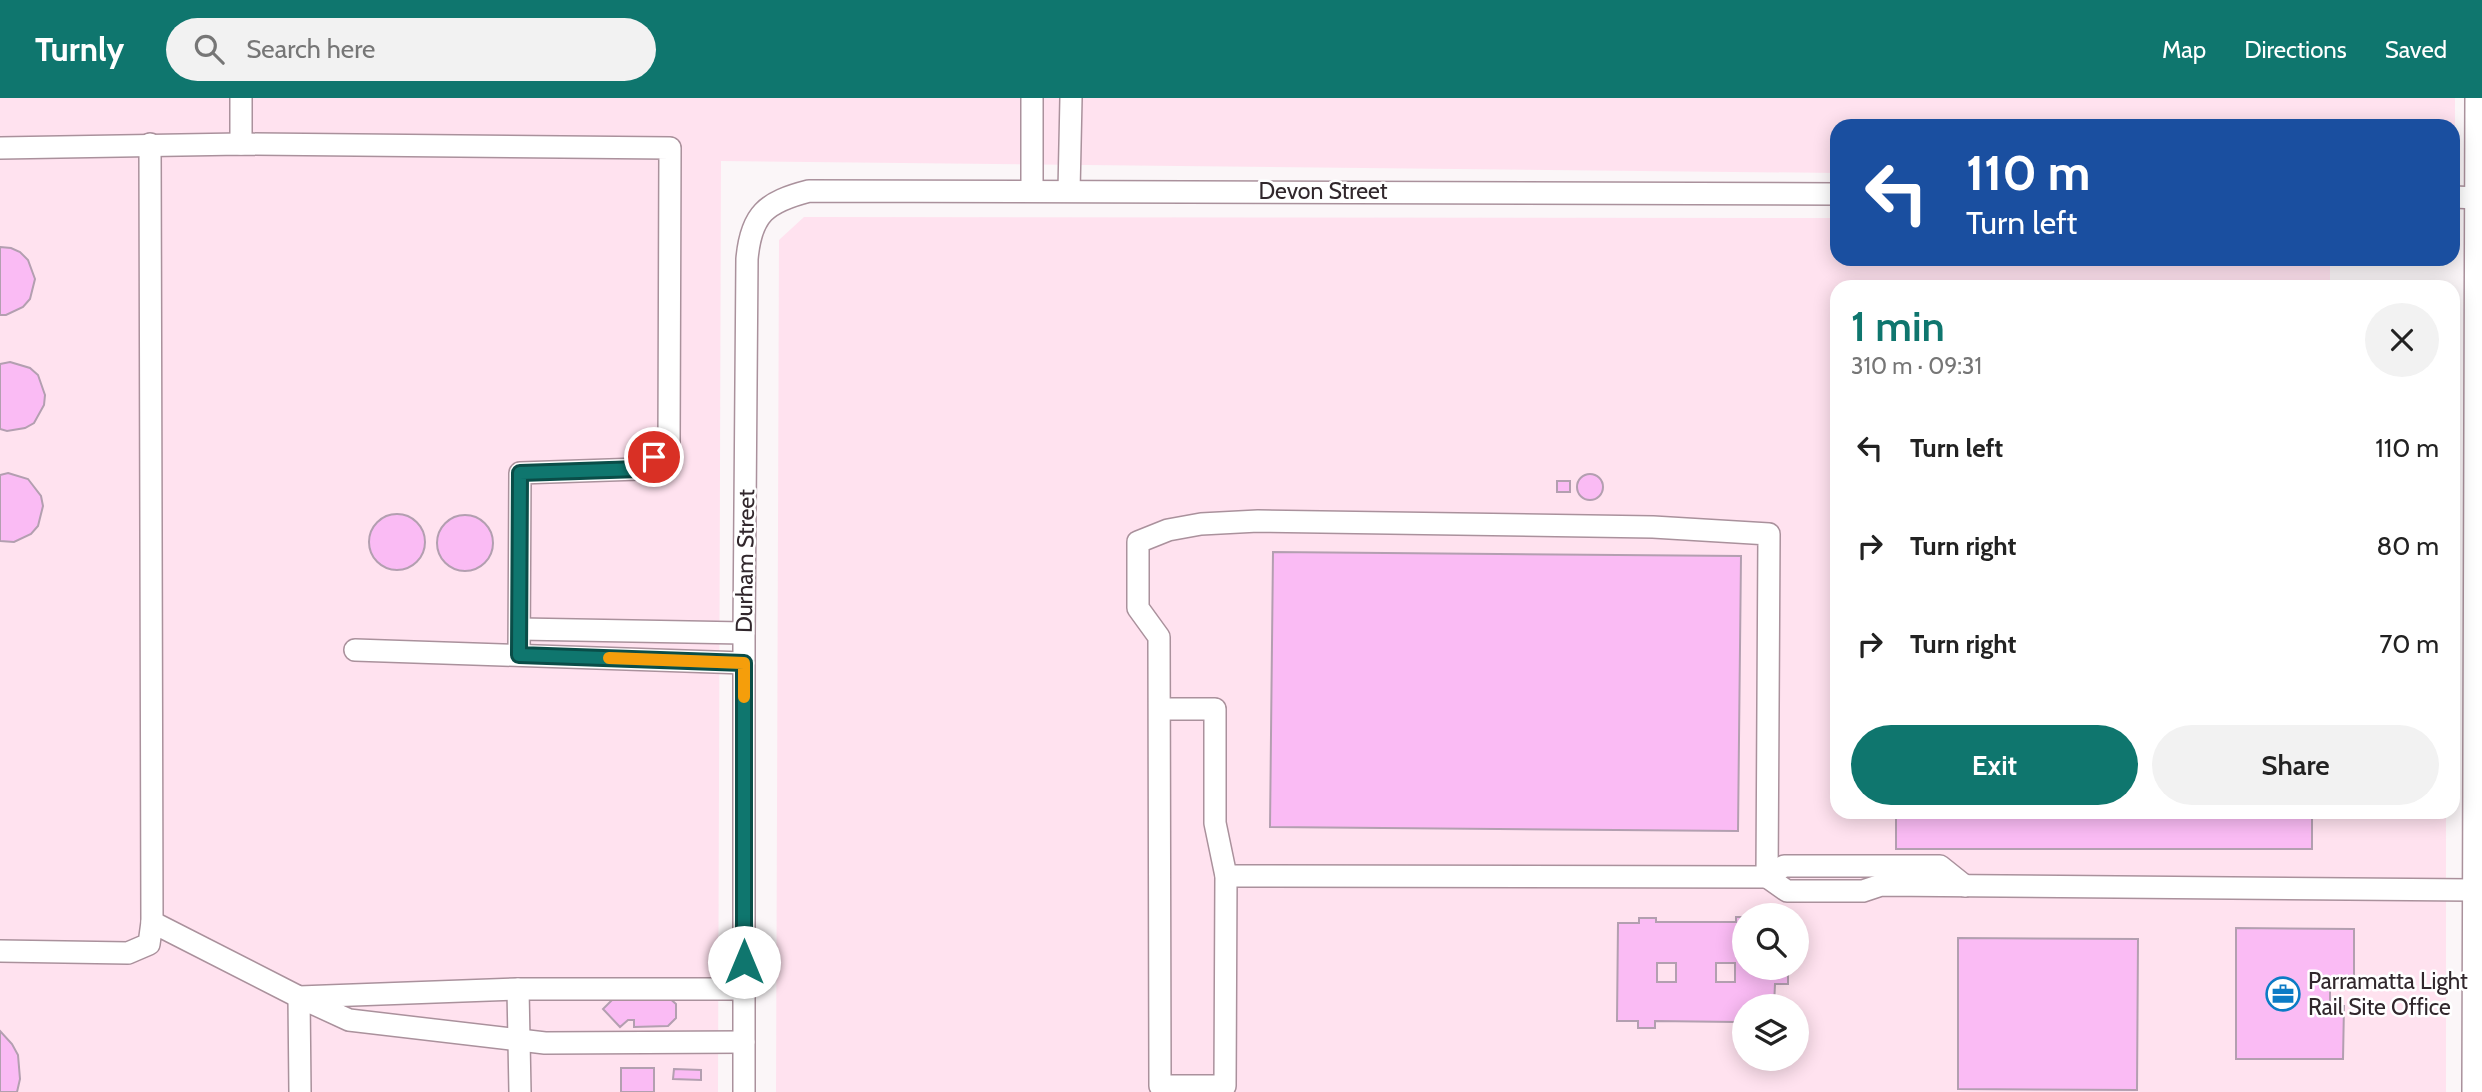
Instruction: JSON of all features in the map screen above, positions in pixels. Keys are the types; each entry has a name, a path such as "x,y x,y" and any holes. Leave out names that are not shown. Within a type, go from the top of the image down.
{"street":[{"path":"240,144 241,98"},
{"path":"1032,98 1032,191"},
{"path":"1069,191 1071,98"},
{"path":"2473,1092 2476,98"},
{"path":"0,951 128,953 149,944 152,922 150,144"},
{"path":"0,148 150,144 670,148 669,446 639,469 520,473 519,655"},
{"name":"Devon Street","path":"809,191 1830,194"},
{"name":"Durham Street","path":"744,1092 747,259 749,234 762,212 784,197 809,191"},
{"path":"2460,197 2477,198"},
{"path":"1160,709 1215,709 1214,823 1226,876 1225,1086 1160,1086 1159,636 1138,608 1138,542 1168,530 1201,524 1258,521 1653,527 1769,534 1767,877"},
{"path":"520,629 744,633"},
{"path":"355,650 744,663"},
{"path":"1226,876 1767,877 1784,866 1940,866 1965,886"},
{"path":"1767,877 1787,891 1863,891 1881,885 2472,890"},
{"path":"152,922 349,1020 545,1043 744,1042"},
{"path":"299,997 518,989 744,989"},
{"path":"518,989 520,1092"},
{"path":"299,997 300,1092"}],"shaded area":[{"path":"0,98 2455,98 2455,119 1830,119 1830,173 721,161 718,1092 0,1092"},
{"path":"804,217 1830,218 1830,266 2330,266 2330,280 1830,280 1830,819 2446,819 2446,1092 776,1092 779,240"}],"building":[{"path":"0,247 20,252 28,260 35,279 30,299 23,307 6,315 0,315"},
{"path":"10,362 30,368 38,375 45,395 44,405 34,423 25,428 7,431 0,429 0,364"},
{"path":"8,473 28,479 41,496 43,506 38,526 31,534 14,542 0,541 0,475"},
{"path":"1590,474 1599,478 1603,487 1599,496 1590,500 1581,496 1577,487 1581,478"},
{"path":"1557,481 1570,481 1570,492 1557,492"},
{"path":"392,514 402,514 417,522 423,531 423,553 417,562 402,570 392,570 374,558 369,547 369,537 381,519"},
{"path":"460,515 470,515 485,523 491,532 491,554 485,563 470,571 460,571 442,559 437,548 437,538 449,520"},
{"path":"1273,552 1741,556 1738,831 1270,827"},
{"path":"1896,819 2312,819 2312,849 1896,849"},
{"path":"1639,918 1656,918 1656,922 1732,922 1732,963 1716,963 1716,982 1788,980 1788,984 1775,984 1775,994 1732,994 1732,1022 1655,1021 1655,1028 1638,1028 1638,1021 1617,1021 1618,923 1639,923","holes":["1657,963 1676,963 1676,982 1657,982"]},
{"name":"Parramatta Light Rail Site Office","path":"2236,928 2354,929 2354,983 2330,983 2330,1006 2344,1006 2343,1059 2236,1059"},
{"path":"1958,938 2138,939 2137,1090 1958,1089"},
{"path":"617,995 667,996 676,1004 676,1018 668,1026 634,1027 634,1020 628,1020 620,1027 603,1009"},
{"path":"0,1031 18,1055 20,1079 17,1092 0,1092"},
{"path":"621,1068 654,1068 654,1092 621,1092"},
{"path":"674,1069 701,1070 701,1080 673,1079"}],"slow traffic":[{"path":"609,658 744,663 744,697"}],"place":[{"name":"Parramatta Light Rail Site Office","path":"2283,994"}],"route":[{"path":"654,457 639,469 520,473 519,655 744,663 744,962"}]}
